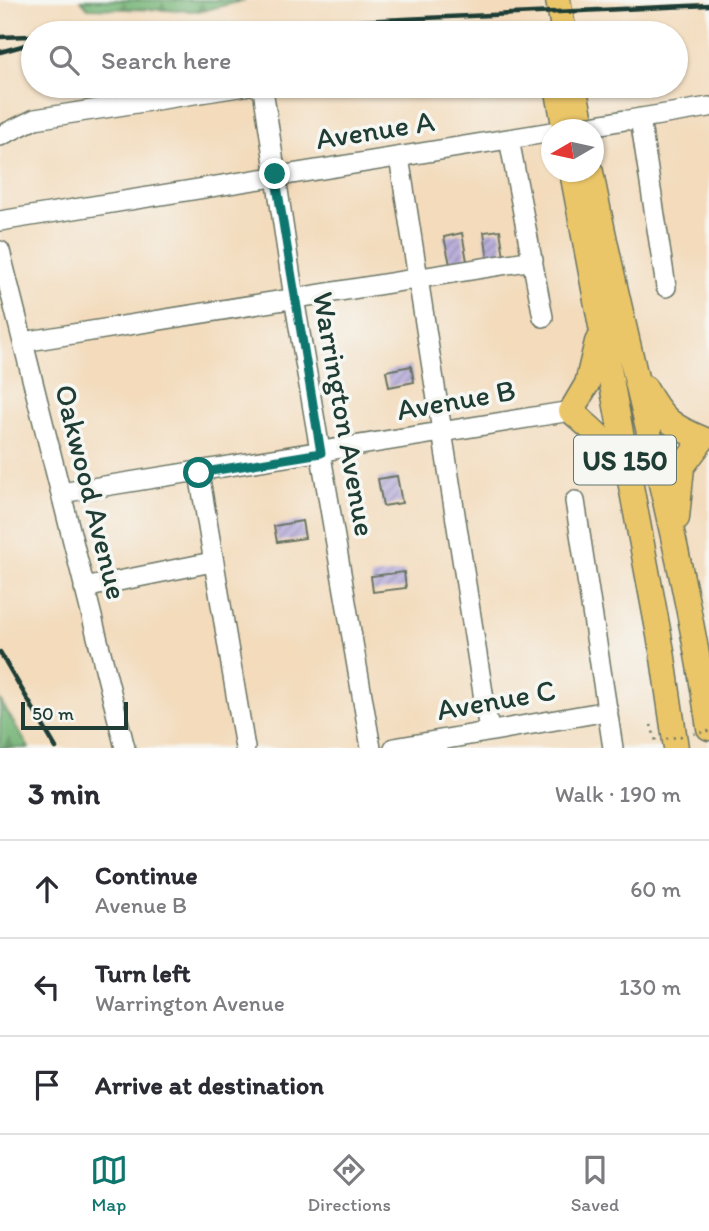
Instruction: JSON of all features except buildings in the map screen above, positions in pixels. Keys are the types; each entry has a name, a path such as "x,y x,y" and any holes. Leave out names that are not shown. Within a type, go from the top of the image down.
{"main road":[{"path":"541,0 545,21"},
{"path":"558,0 562,21"},
{"path":"559,98 564,119"},
{"path":"576,98 581,119"},
{"name":"US 150","path":"574,182 638,526 665,743"},
{"name":"US 150","path":"593,182 675,549 709,730"},
{"path":"600,320 595,360 587,384 570,411 594,428 609,446 638,526"},
{"path":"632,363 659,414 675,428 706,439 682,467 678,480 675,549"}],"street":[{"path":"0,136 35,118 176,98"},
{"name":"Warrington Avenue","path":"257,98 275,174 371,748"},
{"path":"604,124 709,107"},
{"path":"632,119 666,287"},
{"name":"Avenue A","path":"0,221 275,174 541,134"},
{"path":"516,138 543,317"},
{"path":"399,156 416,279 489,731"},
{"name":"Oakwood Avenue","path":"0,251 125,748"},
{"path":"23,342 533,260"},
{"name":"Avenue B","path":"61,493 199,473 570,411"},
{"path":"199,473 245,748"},
{"path":"575,501 613,748"},
{"path":"84,588 212,562"},
{"name":"Avenue C","path":"394,748 608,711"}],"path":[{"path":"651,726 665,743 709,730"}],"green space":[{"path":"81,0 245,0 202,11 88,8"},
{"path":"0,700 29,748 0,748"}],"railway":[{"path":"362,21 709,5"},
{"path":"0,37 21,36"},
{"path":"0,52 21,46"},
{"path":"0,652 56,748"}],"route":[{"path":"199,473 321,453 275,174"}]}
